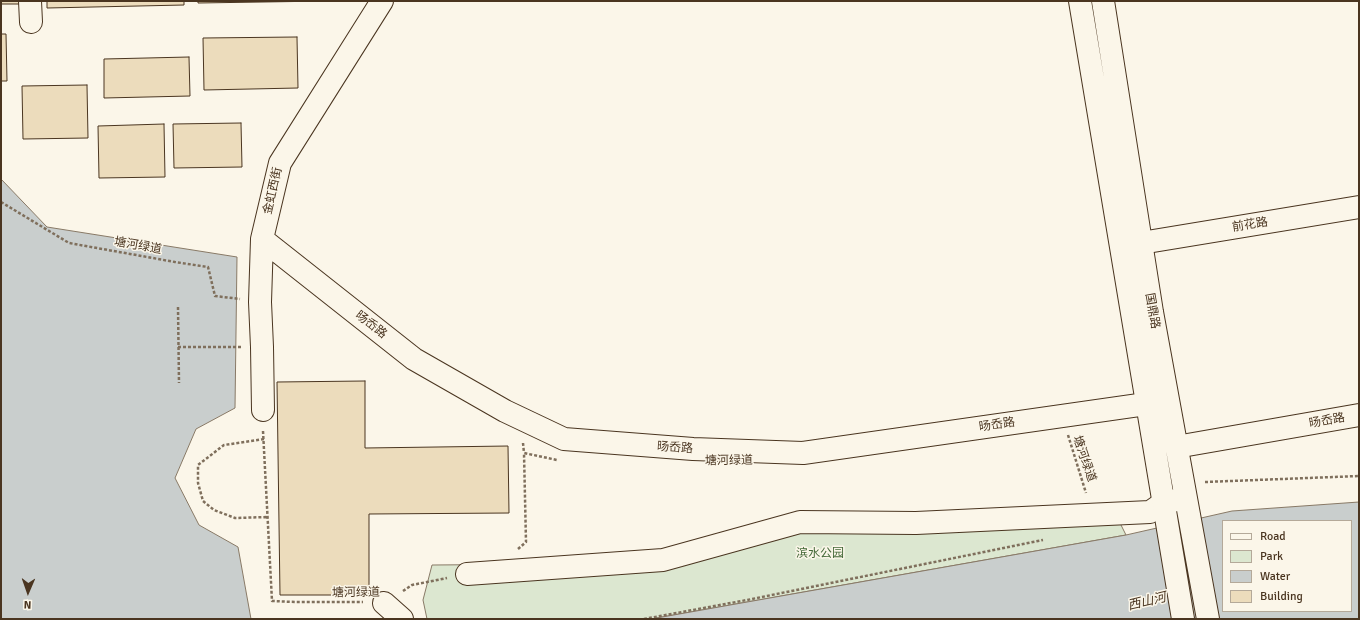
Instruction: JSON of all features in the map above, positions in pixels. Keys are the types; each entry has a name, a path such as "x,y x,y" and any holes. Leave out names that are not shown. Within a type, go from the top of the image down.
{"street":[{"name":"金虹西街","path":"263,410 260,302 262,240 280,163 382,1"},
{"name":"国鼎路","path":"1080,1 1182,619"},
{"name":"国鼎路","path":"1103,1 1153,320 1208,619"},
{"name":"前花路","path":"1141,243 1359,206"},
{"name":"旸岙路","path":"262,240 414,359 506,411 564,439 693,449 803,453 1146,404"},
{"name":"旸岙路","path":"1176,447 1359,415"},
{"path":"467,574 663,560 800,522 916,523 1150,512 1184,490"},
{"path":"384,603 402,619"}],"path":[{"name":"塘河绿道","path":"1,202 69,243 208,267 215,296 260,302"},
{"path":"178,306 179,383"},
{"path":"178,347 262,347"},
{"name":"塘河绿道","path":"263,410 272,601 384,603 412,585 467,574"},
{"name":"塘河绿道","path":"1063,432 1068,435 1088,498"},
{"path":"264,439 224,445 198,464 198,483 203,501 214,510 235,518 268,517"},
{"path":"513,553 526,542 524,453 564,461"},
{"path":"1184,490 1359,476"},
{"path":"644,619 747,600 1049,539"}],"green space":[{"name":"滨水公园","path":"811,519 1120,523 1126,535 651,619 427,619 423,600 432,565 565,564 674,567"}],"water":[{"path":"1,179 47,227 237,257 235,408 196,429 175,478 199,525 238,547 251,619 1,619"},
{"name":"西山河","path":"1359,502 1359,619 651,619 1126,535 1232,511"}],"building":[{"path":"1,1 22,1 22,4 1,4"},
{"path":"47,1 184,1 184,5 47,8"},
{"path":"198,1 327,1 198,3"},
{"path":"1,34 6,34 7,81 1,81"},
{"path":"297,37 298,88 204,90 203,38"},
{"path":"189,57 190,96 104,98 104,59"},
{"path":"87,85 88,138 23,139 22,86"},
{"path":"241,123 242,167 174,168 173,124"},
{"path":"164,124 165,177 99,178 98,126"},
{"path":"365,381 365,448 508,446 509,513 369,514 369,595 280,595 277,382"}]}
